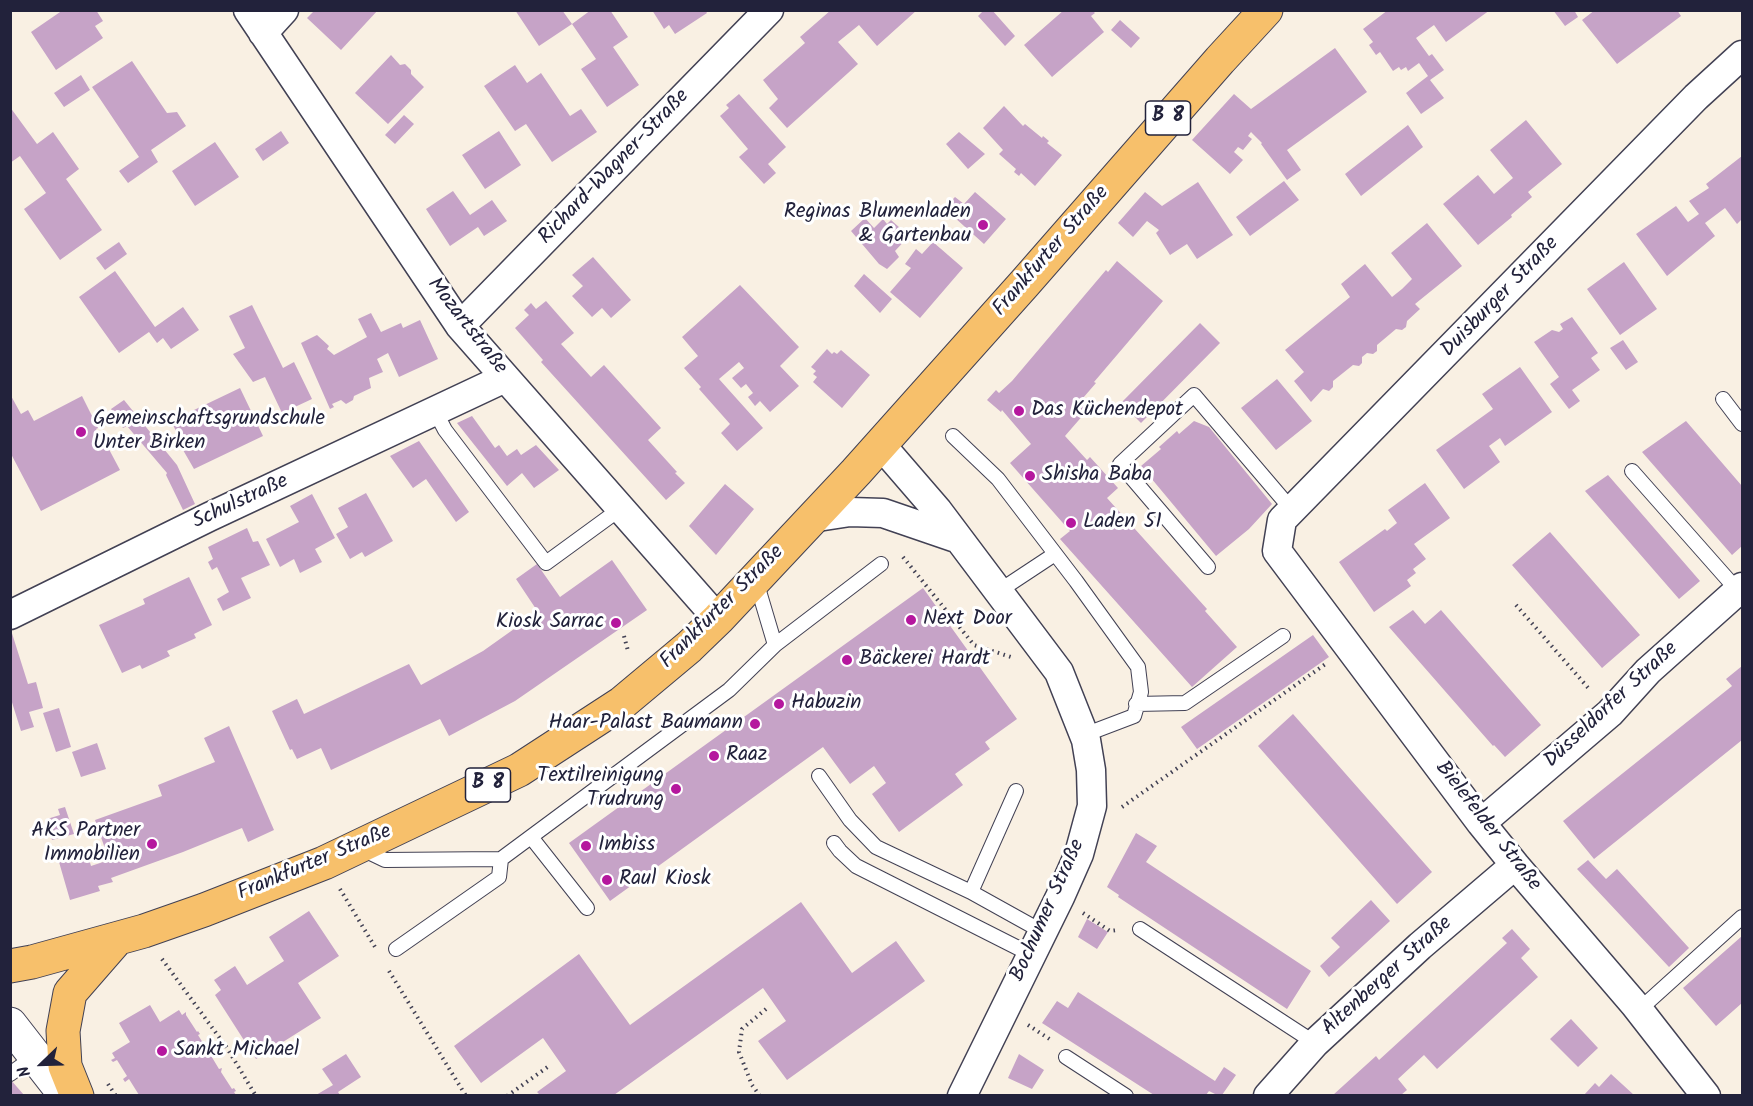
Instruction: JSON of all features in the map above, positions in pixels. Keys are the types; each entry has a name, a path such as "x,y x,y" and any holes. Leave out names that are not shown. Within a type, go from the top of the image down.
{"main road":[{"name":"Frankfurter Straße","path":"10,966 130,935 204,910 324,863 519,770 622,703 689,647 718,619 881,445 1266,10"},
{"path":"78,1095 64,1066 63,1031 70,993 130,935"}],"street":[{"path":"256,22 284,10"},
{"name":"Richard-Wagner-Straße","path":"460,326 769,10"},
{"name":"Mozartstraße","path":"256,22 460,326 718,619"},
{"name":"Duisburger Straße","path":"1277,551 1282,520 1380,423 1696,98 1743,55"},
{"name":"Schulstraße","path":"10,615 209,517 505,378"},
{"name":"Bochumer Straße","path":"881,445 923,493 1059,672 1084,735 1091,770 1092,806 1078,854 1037,944 962,1095"},
{"path":"811,518 850,512 883,513 959,539"},
{"name":"Bielefelder Straße","path":"1277,551 1481,823 1706,1095"},
{"name":"Düsseldorfer Straße","path":"1481,823 1610,713 1648,671 1741,589"},
{"name":"Altenberger Straße","path":"1268,1095 1315,1043 1420,946 1515,866"},
{"path":"10,1024 23,1065 66,1095"}],"lane":[{"path":"1209,567 1120,464 1194,395 1292,510"},
{"path":"1723,399 1743,424"},
{"path":"435,411 445,430 546,563 620,509"},
{"path":"1158,428 1168,440"},
{"path":"953,436 998,479 1138,667 1141,692 1134,716 1084,735"},
{"path":"1632,471 1741,589"},
{"path":"999,591 1055,554"},
{"path":"358,848 386,860 501,859 729,690 775,645 881,564"},
{"path":"756,579 775,645"},
{"path":"1136,704 1185,703 1283,636"},
{"path":"819,776 850,820 876,847 971,892 1037,944"},
{"path":"971,892 1016,791"},
{"path":"531,837 587,908"},
{"path":"834,843 856,866 1037,944"},
{"path":"396,949 499,877 501,859"},
{"path":"1638,1010 1743,917"},
{"path":"1140,929 1315,1043"},
{"path":"1066,1057 1126,1095"}],"path":[{"path":"883,513 881,531 974,645 1059,672"},
{"path":"1516,605 1610,713"},
{"path":"624,636 628,651"},
{"path":"1092,806 1115,812 1350,648"},
{"path":"324,863 376,949"},
{"path":"1087,916 1110,931 1140,929"},
{"path":"130,935 228,1048 256,1095"},
{"path":"388,969 466,1095"},
{"path":"760,1095 752,1085 739,1052 742,1029 766,1009"},
{"path":"1005,1009 1053,1042 1066,1057"},
{"path":"507,1095 549,1066"}],"building":[{"path":"63,10 85,10 86,12 96,10 103,21 95,26 103,38 56,70 31,32"},
{"path":"315,10 378,10 341,50 307,18"},
{"path":"515,10 562,10 572,24 539,46"},
{"path":"591,10 610,10 628,37 613,47 639,85 607,107 581,69 596,59 572,24"},
{"path":"652,10 705,10 707,13 675,34 669,25 664,29"},
{"path":"831,10 917,10 877,46 859,25 838,42 858,64 787,128 769,108 778,99 763,80 805,43 800,37"},
{"path":"984,10 992,10 1015,36 1005,46 978,16"},
{"path":"1064,10 1092,10 1095,13 1091,16 1104,32 1052,77 1024,45"},
{"path":"1388,10 1490,10 1446,42 1434,25 1416,38 1429,56 1432,54 1444,70 1430,80 1444,98 1421,114 1406,93 1428,76 1419,63 1408,71 1406,67 1401,70 1399,67 1393,71 1380,52 1376,55 1369,45 1373,42 1363,29"},
{"path":"1553,10 1574,10 1578,17 1565,26"},
{"path":"1595,10 1677,10 1681,16 1617,64 1582,20"},
{"path":"1120,20 1140,38 1131,48 1111,30"},
{"path":"1335,48 1367,92 1287,150 1301,170 1287,180 1262,143 1251,132 1248,136 1252,139 1243,150 1238,147 1234,152 1243,160 1230,174 1192,140 1234,94 1251,109"},
{"path":"391,55 400,65 405,64 424,87 388,124 355,93"},
{"path":"132,61 167,113 177,112 186,126 151,150 158,162 128,183 119,171 139,157 92,87"},
{"path":"515,65 527,83 541,73 570,116 581,109 597,132 552,162 526,124 515,131 484,86"},
{"path":"81,75 90,90 64,107 54,93"},
{"path":"739,94 786,147 768,164 776,173 764,184 739,157 748,149 720,116 729,108 726,105"},
{"path":"1004,106 1023,126 1025,124 1042,138 1043,136 1049,141 1047,143 1062,155 1035,186 1021,173 1019,176 1014,172 1016,169 999,154 1003,150 983,128"},
{"path":"10,107 37,144 53,132 79,169 66,179 102,230 60,260 24,209 46,193 20,156 10,163"},
{"path":"404,115 414,124 395,144 385,135"},
{"path":"1526,120 1562,164 1528,192 1532,197 1511,215 1512,217 1478,245 1443,204 1478,175 1494,194 1513,178 1490,150"},
{"path":"1408,125 1423,147 1361,196 1345,174"},
{"path":"281,131 289,143 263,161 255,149"},
{"path":"499,131 521,165 485,189 462,155"},
{"path":"959,132 985,154 968,169 946,144"},
{"path":"215,142 239,177 195,206 172,171"},
{"path":"1742,156 1742,219 1737,224 1725,208 1705,223 1715,236 1667,276 1636,234 1676,206 1688,222 1699,214 1689,201 1709,188 1706,184"},
{"path":"1284,181 1299,200 1250,236 1236,217"},
{"path":"1198,182 1233,235 1197,259 1187,244 1170,255 1156,233 1159,230 1147,221 1133,237 1118,223 1145,192 1162,206"},
{"path":"453,191 470,215 492,200 507,221 484,236 478,227 450,246 426,209"},
{"path":"975,192 1006,219 984,244 944,208 955,197 964,204"},
{"path":"865,218 874,228 883,219 887,224 891,220 909,236 895,251 899,257 887,269 879,264 851,231"},
{"path":"1427,223 1462,266 1415,304 1420,309 1407,321 1406,327 1402,330 1396,329 1377,345 1377,351 1373,354 1367,353 1362,357 1362,363 1359,366 1353,365 1333,381 1333,387 1329,391 1323,389 1311,402 1294,381 1304,372 1285,350 1350,297 1341,284 1365,264 1392,297 1402,289 1412,279 1391,253"},
{"path":"119,242 127,254 105,270 96,258"},
{"path":"933,242 963,268 920,318 890,292 911,268 905,264 916,249 922,254"},
{"path":"593,257 631,300 611,318 602,308 592,317 572,296 583,286 572,275"},
{"path":"1117,261 1163,301 1094,382 1096,383 1083,398 1091,406 1065,436 1087,460 1090,457 1118,488 1107,498 1207,609 1205,611 1237,647 1192,687 1060,539 1070,531 1010,463 1031,444 1002,410 1001,412 987,400 996,390 999,393 1012,381 1106,270 1108,272"},
{"path":"1624,262 1657,309 1620,335 1587,289"},
{"path":"115,271 155,327 183,307 199,330 171,349 163,338 157,343 149,332 119,353 79,297"},
{"path":"864,274 892,299 880,313 854,286"},
{"path":"740,285 799,347 780,366 799,386 770,412 760,401 755,406 748,397 753,393 746,384 741,388 732,378 744,368 739,362 719,379 763,428 737,451 721,433 730,424 684,368 698,356 682,337"},
{"path":"546,301 574,333 561,344 591,377 604,365 661,428 648,440 685,483 666,500 541,362 543,360 515,328 529,315 524,310 531,303 536,309"},
{"path":"252,305 283,368 294,362 312,399 282,413 265,377 253,382 233,354 245,348 229,316"},
{"path":"371,313 381,332 401,323 403,328 420,320 438,359 399,377 388,353 377,359 383,372 369,378 371,388 354,396 353,400 346,404 341,400 332,404 334,407 330,409 301,343 317,335 329,346 327,349 334,355 367,337 358,319"},
{"path":"1572,317 1598,353 1591,358 1600,370 1572,390 1580,401 1569,409 1550,384 1559,377 1534,342 1552,330 1559,332 1563,329 1560,324"},
{"path":"1200,323 1220,343 1141,423 1121,403"},
{"path":"1623,340 1638,362 1626,370 1610,348"},
{"path":"827,349 832,354 834,352 837,354 841,350 870,375 842,408 813,382 817,377 813,374 816,371 811,367"},
{"path":"1520,367 1552,412 1505,446 1500,438 1489,446 1500,462 1464,489 1436,450 1493,409 1482,394"},
{"path":"1277,379 1312,421 1276,450 1241,408"},
{"path":"240,388 263,436 194,469 179,443 181,441 171,421"},
{"path":"10,394 21,414 28,410 34,421 82,396 101,439 103,438 120,470 41,511 10,452"},
{"path":"124,400 177,465 195,504 183,510 167,473 127,426 123,428 111,409"},
{"path":"472,416 495,448 499,445 507,456 517,449 521,455 536,445 559,470 534,488 522,473 507,486 457,423"},
{"path":"1194,421 1209,427 1272,504 1249,529 1216,556 1141,466 1177,431 1179,434"},
{"path":"1686,421 1742,486 1742,546 1732,555 1642,452"},
{"path":"419,441 469,512 456,522 426,479 413,488 390,456"},
{"path":"1608,475 1700,581 1679,599 1585,491"},
{"path":"1425,483 1450,518 1414,544 1426,559 1413,569 1416,573 1407,580 1411,586 1374,612 1339,562 1397,523 1388,510"},
{"path":"725,484 754,509 716,555 689,526"},
{"path":"366,493 393,541 365,557 362,552 350,559 336,534 348,527 338,508"},
{"path":"312,494 335,538 315,549 322,562 300,573 294,559 280,567 266,539 299,522 290,506"},
{"path":"247,528 253,542 258,541 270,565 241,578 251,598 223,611 217,599 229,592 217,567 212,570 208,562 213,559 208,547"},
{"path":"1550,532 1640,635 1602,668 1512,565"},
{"path":"612,560 647,610 515,701 449,736 440,719 331,770 321,748 297,759 292,749 290,750 272,711 297,699 304,714 409,664 421,685 483,651 538,612 516,579 537,564 560,597"},
{"path":"189,577 212,625 194,634 196,638 167,651 170,656 142,669 140,665 122,673 99,625 145,604 143,599"},
{"path":"923,588 1017,719 985,742 990,749 955,774 963,785 899,832 872,794 886,783 874,766 850,784 823,747 610,901 569,843"},
{"path":"1413,610 1425,624 1441,610 1541,725 1505,757 1389,627"},
{"path":"10,627 28,684 36,682 43,708 29,712 34,727 21,731 10,696"},
{"path":"1313,635 1329,657 1197,749 1181,727"},
{"path":"1742,666 1742,740 1594,859 1563,821 1732,686 1726,679"},
{"path":"59,708 71,747 56,752 43,713"},
{"path":"1293,714 1432,872 1397,904 1258,746"},
{"path":"229,726 274,830 248,842 242,828 111,878 113,882 98,886 100,891 70,900 59,862 87,852 91,866 109,860 95,820 162,796 158,785 215,762 204,738"},
{"path":"97,743 106,769 81,777 72,752"},
{"path":"65,807 74,834 52,840 47,819 60,815 58,809"},
{"path":"1136,833 1157,846 1146,862 1311,971 1287,1009 1118,897 1119,895 1107,887"},
{"path":"1588,860 1606,879 1617,869 1689,948 1669,967 1577,869"},
{"path":"1371,900 1390,921 1329,977 1320,966 1340,947 1331,938"},
{"path":"801,902 852,973 896,941 925,981 787,1080 758,1041 786,1021 763,988 614,1095 540,1095 537,1092 566,1071 543,1038 481,1083 454,1046 579,954 630,1025"},
{"path":"309,911 339,956 298,983 321,1018 256,1059 215,995 221,990 214,980 235,966 247,985 284,961 269,937"},
{"path":"1087,919 1108,932 1097,949 1078,937"},
{"path":"1512,929 1530,949 1521,958 1538,977 1437,1069 1424,1055 1398,1079 1407,1090 1401,1095 1333,1095 1376,1056 1379,1060 1507,943 1502,938"},
{"path":"1742,936 1742,1003 1716,1026 1683,988"},
{"path":"1078,992 1215,1081 1224,1067 1236,1075 1222,1095 1209,1091 1206,1095 1154,1095 1042,1023 1057,1001 1068,1008"},
{"name":"Sankt Michael","path":"150,1005 160,1022 179,1010 182,1015 186,1012 208,1051 212,1052 210,1054 219,1069 222,1068 221,1072 232,1089 236,1091 234,1092 236,1095 139,1095 129,1079 125,1082 123,1079 127,1076 117,1060 113,1062 111,1060 115,1058 112,1053 130,1042 119,1023"},
{"path":"1571,1019 1598,1048 1578,1067 1550,1039"},
{"path":"346,1054 361,1077 338,1092 340,1095 316,1095 333,1085 322,1069"},
{"path":"1019,1054 1044,1070 1032,1089 1008,1078"},
{"path":"1611,1074 1634,1095 1584,1095 1595,1083 1599,1087"},
{"path":"10,1079 24,1095 10,1095"}],"place":[{"name":"Reginas Blumenladen & Gartenbau","path":"983,225"},
{"name":"Das Küchendepot","path":"1019,411"},
{"name":"Gemeinschaftsgrundschule Unter Birken","path":"81,432"},
{"name":"Shisha Baba","path":"1030,476"},
{"name":"Laden 51","path":"1071,523"},
{"name":"Next Door","path":"911,620"},
{"name":"Kiosk Sarrac","path":"616,623"},
{"name":"Bäckerei Hardt","path":"847,660"},
{"name":"Habuzin","path":"779,704"},
{"name":"Haar-Palast Baumann","path":"755,724"},
{"name":"Raaz","path":"714,756"},
{"name":"Textilreinigung Trudrung","path":"676,789"},
{"name":"AKS Partner Immobilien","path":"152,844"},
{"name":"Imbiss","path":"586,846"},
{"name":"Raul Kiosk","path":"607,880"},
{"name":"Sankt Michael","path":"162,1051"}]}
